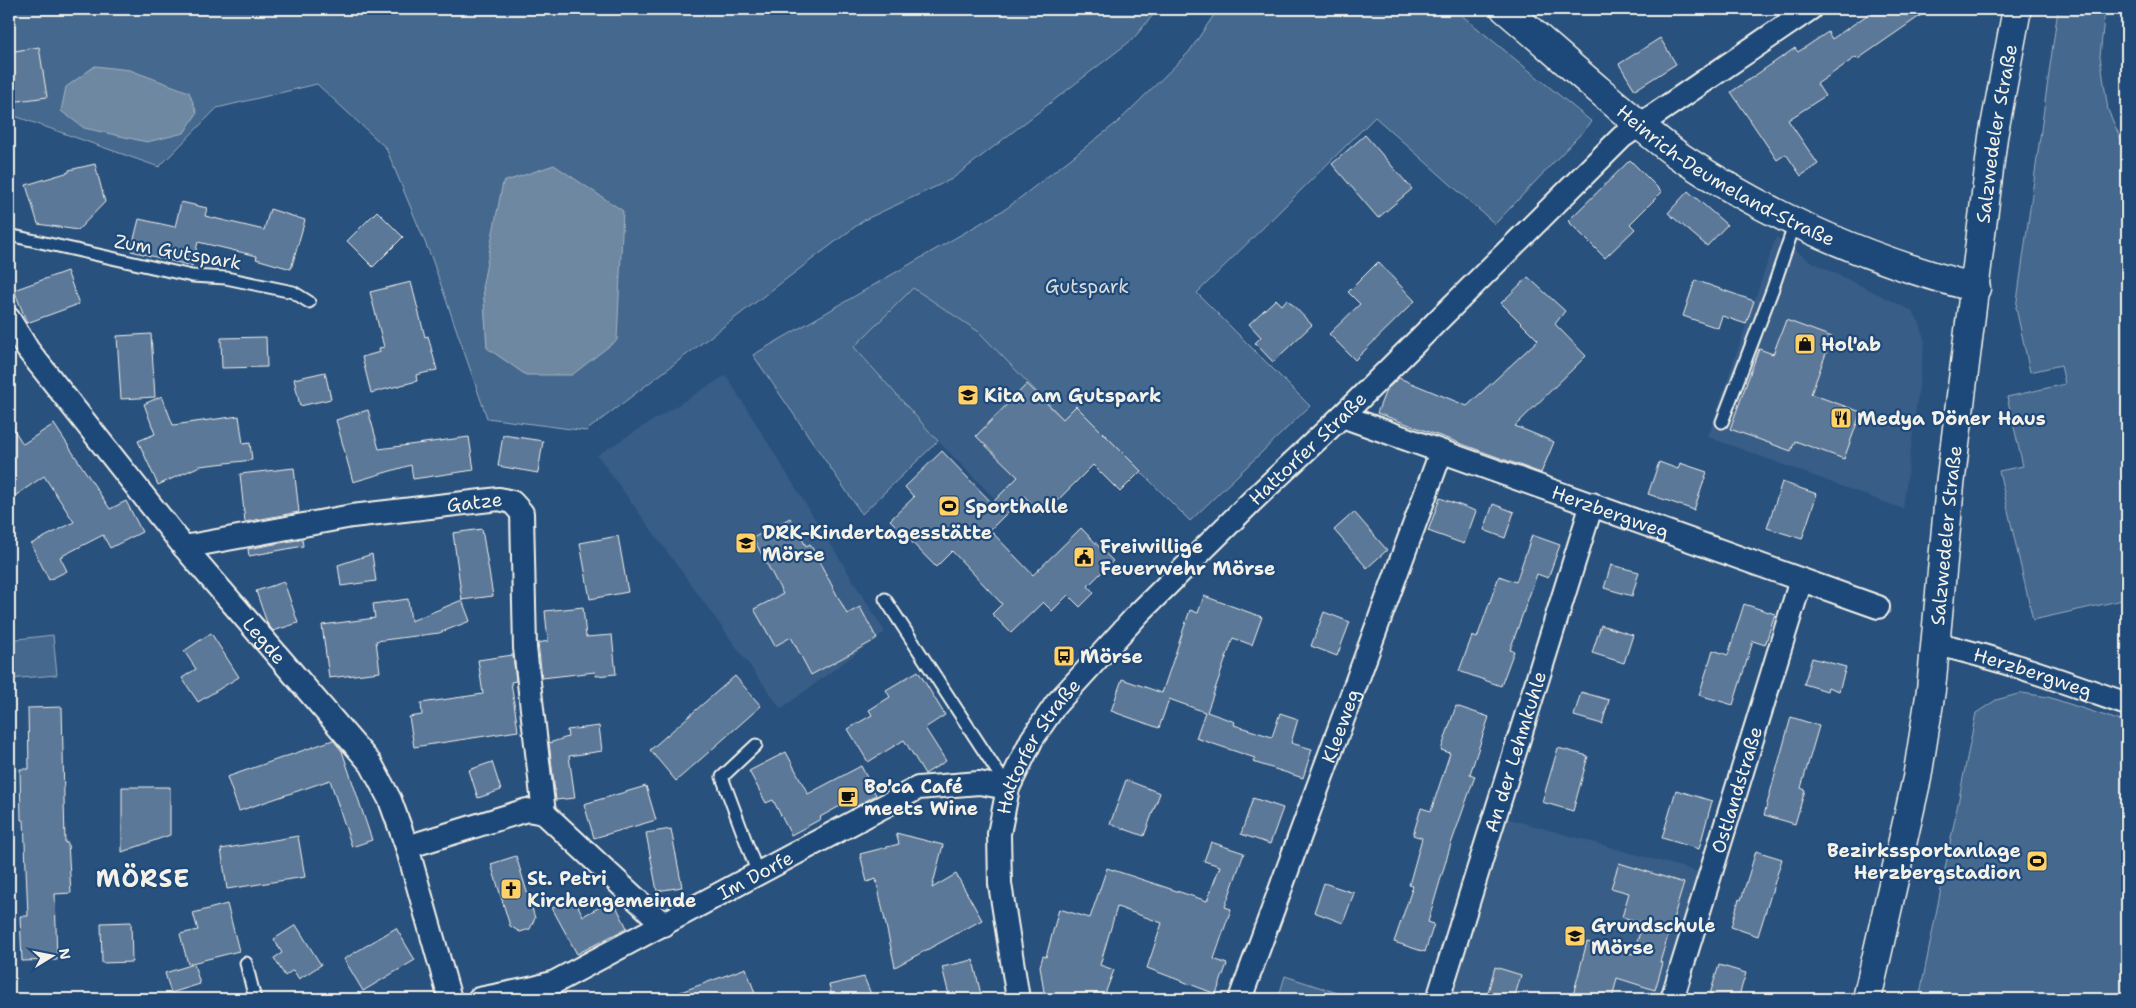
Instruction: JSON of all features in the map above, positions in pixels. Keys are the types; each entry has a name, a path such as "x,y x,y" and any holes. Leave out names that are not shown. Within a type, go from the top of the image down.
{"street":[{"name":"Heinrich-Deumeland-Straße","path":"1505,9 1640,125 1682,158 1795,223 1885,261 1976,288"},
{"name":"Hattorfer Straße","path":"1018,999 1000,884 999,834 1008,788 1032,739 1056,704 1139,613 1246,507 1342,416 1622,137 1810,9"},
{"name":"Salzwedeler Straße","path":"1867,999 1917,778 1937,644 1950,485 1976,288 1993,137 2017,9"},
{"name":"Legde","path":"9,319 28,350 184,547 371,764 390,800 407,847 450,999"},
{"name":"Herzbergweg","path":"1342,416 1878,607"},
{"name":"Kleeweg","path":"1240,999 1440,452"},
{"name":"Gatze","path":"184,547 352,516 499,499 512,502 522,513 525,648 544,813"},
{"name":"An der Lehmkuhle","path":"1438,999 1592,504"},
{"name":"Ostlandstraße","path":"1672,999 1801,580"},
{"name":"Herzbergweg","path":"1937,644 2029,669 2127,704"},
{"name":"Im Dorfe","path":"479,999 555,982 918,788 979,782 1008,788"},
{"path":"407,847 527,810 544,813 664,925"}],"lane":[{"path":"1722,422 1795,223"},
{"name":"Zum Gutspark","path":"9,235 192,276 226,278 293,292 309,302"},
{"path":"885,599 1008,788"},
{"path":"756,745 722,777 758,874"},
{"path":"246,963 255,999"}],"shaded area":[{"path":"95,66 130,70 189,92 197,113 184,133 147,142 84,128 61,111 66,87"},
{"path":"554,165 623,211 617,340 572,375 526,375 487,348 483,283 503,182"},
{"path":"1776,237 1810,261 1911,310 1920,323 1925,341 1903,509 1708,437"},
{"name":"Kita am Gutspark","path":"913,287 979,332 1063,419 1076,406 1141,471 1120,492 1093,465 1043,515 1018,490 1003,507 938,441 854,347"},
{"name":"DRK-Kindertagesstätte Mörse","path":"726,375 885,632 781,709 597,455"},
{"name":"Grundschule Mörse","path":"1506,818 1699,872 1660,999 1451,999"}],"green space":[{"path":"9,9 1158,9 1133,39 952,179 864,220 586,431 487,418 432,259 386,148 317,84 217,108 159,167 9,114","holes":["483,283 526,375 487,347"]},
{"name":"Gutspark","path":"1218,9 1454,9 1592,122 1495,224 1375,117 1197,293 1310,406 1190,521 1076,407 1063,419 979,332 913,288 854,347 938,441 862,514 753,355 1007,208 1119,121 1189,52"},
{"path":"2058,9 2105,9 2100,56 2108,110 2127,153 2127,599 2033,620 1999,471 2023,466 2007,397 2065,384 2061,365 2030,372 2016,308"},
{"path":"53,635 57,675 9,679 9,640"},
{"name":"Bezirkssportanlage Herzbergstadion","path":"2022,693 2048,697 2127,723 2127,999 1919,999 1976,713 1996,700"},
{"path":"1285,976 1356,999 1278,999"}],"building":[{"path":"1876,9 1930,9 1858,59 1856,57 1817,84 1825,96 1788,120 1818,164 1801,176 1786,154 1777,160 1731,92 1795,48 1798,52 1828,32 1832,39"},
{"path":"1660,38 1676,64 1635,90 1619,64"},
{"path":"39,47 47,97 11,102 9,52"},
{"path":"1365,135 1412,189 1378,218 1332,164"},
{"path":"1630,160 1662,192 1630,224 1635,229 1605,258 1568,221"},
{"path":"95,164 105,202 78,230 38,224 26,185 69,172 69,170"},
{"path":"1688,191 1727,225 1707,246 1668,213"},
{"path":"181,202 207,208 205,216 264,230 270,209 305,220 291,269 256,259 257,256 198,242 192,266 131,251 139,219 175,227"},
{"path":"377,211 403,237 373,267 347,241"},
{"path":"1378,262 1415,301 1355,360 1329,334 1360,304 1348,292"},
{"path":"67,271 79,304 27,323 14,290"},
{"path":"1528,277 1565,311 1555,324 1586,356 1515,426 1554,442 1541,473 1377,413 1386,390 1399,378 1467,406 1538,340 1501,303"},
{"path":"1695,280 1754,301 1746,324 1722,316 1718,328 1683,316"},
{"path":"411,282 425,337 428,336 437,370 416,375 417,381 371,393 362,357 380,352 379,348 384,347 370,292"},
{"path":"1276,299 1282,305 1287,299 1312,325 1273,362 1255,343 1261,337 1249,324"},
{"path":"1786,320 1832,337 1811,394 1861,412 1844,459 1795,441 1791,451 1730,429 1759,349 1773,354"},
{"path":"151,334 155,397 121,399 117,336"},
{"path":"266,337 267,367 222,368 221,338"},
{"path":"325,372 331,399 300,406 294,379"},
{"path":"1027,384 1063,419 1076,406 1141,471 1120,492 1093,465 1043,515 1024,496 990,530 1033,575 1081,528 1113,561 1088,586 1094,593 1080,607 1068,595 1052,611 1043,602 1011,633 992,614 1002,604 952,551 936,567 890,520 914,497 905,487 942,451 992,503 1018,477 976,436"},
{"path":"162,396 173,425 239,416 243,444 250,443 252,460 200,466 158,485 138,441 155,434 144,404"},
{"path":"368,410 379,449 469,437 474,470 413,479 411,465 353,482 336,420"},
{"path":"9,422 23,444 54,424 110,509 126,501 142,532 110,548 103,535 60,557 67,571 49,580 31,544 74,522 44,476 9,500"},
{"path":"503,435 543,441 538,473 498,466"},
{"path":"1659,462 1678,469 1680,463 1707,472 1694,510 1648,494"},
{"path":"294,468 299,512 245,522 240,474"},
{"path":"1782,482 1817,494 1802,539 1767,528"},
{"path":"1440,498 1476,511 1464,544 1428,531"},
{"path":"1493,504 1514,512 1505,538 1484,530"},
{"path":"1354,512 1387,550 1367,568 1334,530"},
{"path":"790,518 806,546 810,544 847,614 860,607 877,639 811,675 791,637 775,646 754,609 783,594 753,538"},
{"path":"482,529 493,596 462,600 453,533"},
{"path":"1532,535 1560,545 1548,578 1537,574 1510,650 1514,651 1501,686 1459,671 1472,636 1477,638 1499,576 1516,582"},
{"path":"618,536 628,592 590,599 580,543"},
{"path":"302,539 303,546 249,556 248,549"},
{"path":"372,554 376,581 341,586 338,565"},
{"path":"1611,565 1639,572 1632,596 1604,588"},
{"path":"284,582 298,623 273,631 267,623 256,591"},
{"path":"1204,596 1262,617 1252,645 1233,638 1207,712 1235,722 1234,725 1272,737 1280,713 1298,719 1291,743 1312,749 1303,778 1253,762 1255,758 1196,738 1205,712 1169,699 1159,728 1111,711 1122,679 1162,693 1190,610 1198,613"},
{"path":"408,599 411,621 462,600 470,621 439,633 376,641 380,672 329,678 322,625 375,618 373,604"},
{"path":"1744,604 1775,614 1765,645 1753,641 1733,705 1699,695 1713,650 1728,655"},
{"path":"583,607 586,637 612,635 616,674 596,676 595,672 542,678 538,643 548,641 545,611"},
{"path":"1324,612 1350,622 1337,656 1311,646"},
{"path":"1601,625 1633,635 1624,663 1592,653"},
{"path":"211,633 239,677 198,702 182,678 196,669 184,651"},
{"path":"513,655 516,681 511,682 518,731 414,747 409,717 422,715 421,703 483,694 478,660"},
{"path":"1812,658 1846,667 1839,691 1828,687 1827,691 1804,684"},
{"path":"918,671 945,715 925,728 946,761 925,774 904,740 868,762 848,729 872,715 869,710 890,697 886,690"},
{"path":"735,676 761,706 676,781 650,750"},
{"path":"1581,692 1609,700 1602,724 1574,716"},
{"path":"1456,706 1489,717 1470,774 1475,776 1450,847 1428,922 1434,924 1425,952 1394,942 1413,886 1409,885 1422,838 1413,835 1421,808 1431,811 1450,753 1441,750"},
{"path":"62,707 65,843 68,843 71,893 55,894 57,960 22,961 20,916 28,916 24,820 21,820 20,769 29,769 28,708"},
{"path":"1791,717 1819,726 1801,788 1805,790 1795,824 1764,815"},
{"path":"599,726 602,751 569,756 575,798 556,800 549,743 568,737 567,730"},
{"path":"333,740 342,751 372,840 352,847 330,780 239,811 227,777"},
{"path":"1558,748 1588,756 1573,811 1542,802"},
{"path":"786,752 808,794 861,766 876,795 857,806 853,799 791,835 773,800 766,803 749,771"},
{"path":"492,762 501,790 478,798 469,770"},
{"path":"1126,780 1160,793 1144,836 1110,824"},
{"path":"646,786 656,820 594,838 584,804"},
{"path":"122,787 170,787 170,835 122,852"},
{"path":"1676,790 1712,801 1699,849 1662,838"},
{"path":"1253,798 1283,808 1270,844 1241,834"},
{"path":"671,829 682,887 657,891 646,833"},
{"path":"896,833 943,845 932,888 956,874 982,920 895,967 876,879 867,882 860,854 899,844"},
{"path":"298,836 305,877 227,889 221,849"},
{"path":"1211,842 1244,853 1225,907 1231,909 1214,959 1227,964 1216,994 1147,968 1162,923 1117,907 1100,965 1114,970 1103,999 1045,999 1040,966 1043,956 1046,957 1059,909 1090,918 1107,868 1207,901 1220,866 1204,861"},
{"path":"1756,851 1782,859 1758,936 1731,927"},
{"path":"516,856 535,918 530,929 520,932 510,926 491,864"},
{"path":"1619,863 1684,883 1660,962 1663,963 1655,990 1617,978 1612,999 1572,999 1587,942 1633,954 1643,923 1622,917 1629,893 1611,888"},
{"path":"1324,883 1354,893 1343,923 1314,912"},
{"path":"573,896 583,916 613,900 627,928 577,954 552,908"},
{"path":"227,904 239,951 188,964 180,934 198,930 193,913"},
{"path":"131,922 132,962 102,963 101,923"},
{"path":"296,925 321,965 299,979 293,970 285,976 274,958 282,953 274,939"},
{"path":"396,928 415,960 363,991 344,959"},
{"path":"973,960 982,999 950,999 942,967"},
{"path":"194,964 200,984 171,993 165,973"},
{"path":"1719,965 1746,973 1738,999 1728,999 1710,994"},
{"path":"1495,967 1521,975 1514,999 1486,999"},
{"path":"746,968 757,999 667,999 667,997"},
{"path":"864,977 873,999 833,999 829,985"}],"place":[{"name":"Hol'ab","path":"1805,344"},
{"name":"Kita am Gutspark","path":"968,395"},
{"name":"Medya Döner Haus","path":"1841,418"},
{"name":"Sporthalle","path":"949,506"},
{"name":"DRK-Kindertagesstätte Mörse","path":"746,543"},
{"name":"Freiwillige Feuerwehr Mörse","path":"1084,557"},
{"name":"Mörse","path":"1064,656"},
{"name":"Bo'ca Café meets Wine","path":"848,797"},
{"name":"Bezirkssportanlage Herzbergstadion","path":"2037,861"},
{"name":"St. Petri Kirchengemeinde","path":"511,889"},
{"name":"Grundschule Mörse","path":"1575,936"}],"district":[{"name":"MÖRSE","path":"143,879"}]}
